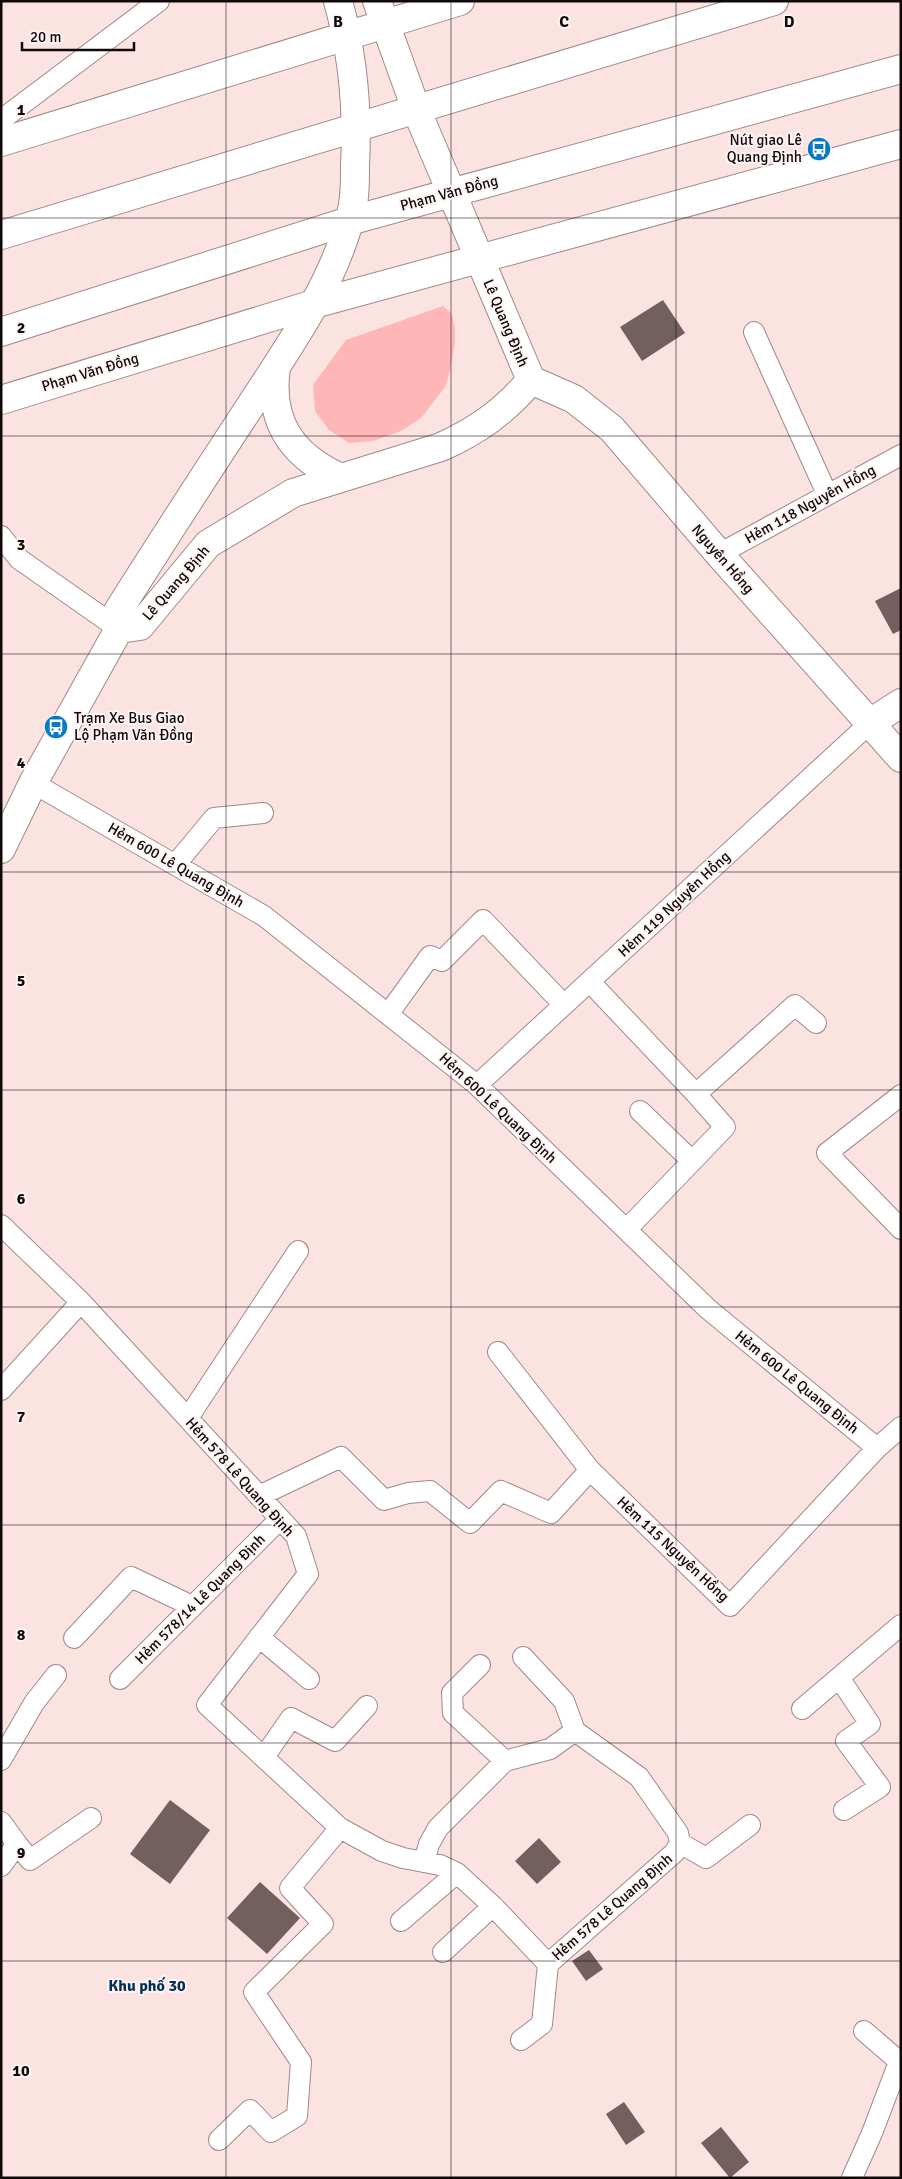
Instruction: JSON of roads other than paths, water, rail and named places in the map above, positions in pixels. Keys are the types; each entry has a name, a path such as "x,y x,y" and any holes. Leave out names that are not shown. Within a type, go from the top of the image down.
{"main road":[{"name":"Lê Quang Định","path":"1,849 34,783 120,629 118,611 276,367 314,304 340,250 349,221 354,192 357,127 348,36 338,1"},
{"path":"1,142 348,36 381,13 460,1"},
{"path":"1,235 774,1"},
{"name":"Lê Quang Định","path":"120,629 140,626 208,544 293,492 441,447 463,437 483,425 502,410 531,380 416,109 381,13"},
{"name":"Phạm Văn Đồng","path":"1,332 349,221 901,69"},
{"name":"Phạm Văn Đồng","path":"1,400 314,304 901,144"},
{"path":"276,367 273,385 275,403 288,437 311,462 341,478"},
{"name":"Nguyên Hồng","path":"531,380 574,399 612,429 719,554 901,758"},
{"path":"870,722 901,702"}],"lane":[{"path":"1,120 159,1"},
{"path":"754,332 827,494"},
{"name":"Hẻm 118 Nguyên Hồng","path":"719,554 901,454"},
{"path":"1,536 19,559 120,629"},
{"name":"Hẻm 119 Nguyên Hồng","path":"477,1085 870,722"},
{"name":"Hẻm 600 Lê Quang Định","path":"34,783 264,916 389,1013 477,1085 708,1309 877,1448"},
{"path":"175,865 214,818 263,813"},
{"path":"389,1013 430,956 442,961 483,920 564,1005"},
{"path":"590,982 725,1126 627,1229"},
{"path":"696,1094 795,1005 816,1023"},
{"path":"901,1094 827,1153 901,1230"},
{"path":"640,1111 692,1161"},
{"name":"Hẻm 578 Lê Quang Định","path":"1,1224 81,1302 296,1536 308,1574 207,1705 340,1828 382,1851 403,1858 440,1865 457,1873 493,1906 548,1964 674,1853 680,1842 678,1833 639,1777 575,1731"},
{"path":"188,1418 298,1252"},
{"path":"1,1390 81,1302"},
{"name":"Hẻm 115 Nguyên Hồng","path":"498,1352 590,1470 730,1606 877,1448 901,1427"},
{"path":"259,1496 341,1457 384,1500 408,1493 430,1491 470,1523 501,1491 552,1513 590,1470"},
{"name":"Hẻm 578/14 Lê Quang Định","path":"120,1679 280,1519"},
{"path":"74,1638 131,1577 192,1606"},
{"path":"802,1709 840,1679 901,1625"},
{"path":"259,1637 309,1679"},
{"path":"424,1862 429,1844 438,1828 505,1761 550,1749 575,1731 564,1701 523,1657"},
{"path":"480,1665 452,1693 453,1713 505,1761"},
{"path":"1,1760 34,1703 56,1675"},
{"path":"840,1679 870,1724 846,1741 880,1787 844,1810"},
{"path":"264,1757 291,1718 335,1741 367,1706"},
{"path":"1,1822 30,1860 91,1818"},
{"path":"680,1842 706,1858 750,1825"},
{"path":"219,2140 250,2110 271,2132 297,2116 301,2062 254,1992 324,1924 290,1888 340,1828"},
{"path":"1,1866 18,1844"},
{"path":"401,1922 457,1873"},
{"path":"443,1952 493,1906"},
{"path":"521,2040 542,2024 548,1964"},
{"path":"852,2178 900,2062 864,2032"}],"place":[{"name":"Nút giao Lê Quang Định","path":"819,149"},
{"name":"Trạm Xe Bus Giao Lộ Phạm Văn Đồng","path":"56,727"}],"district":[{"name":"Khu phố 30","path":"147,1985"}]}
